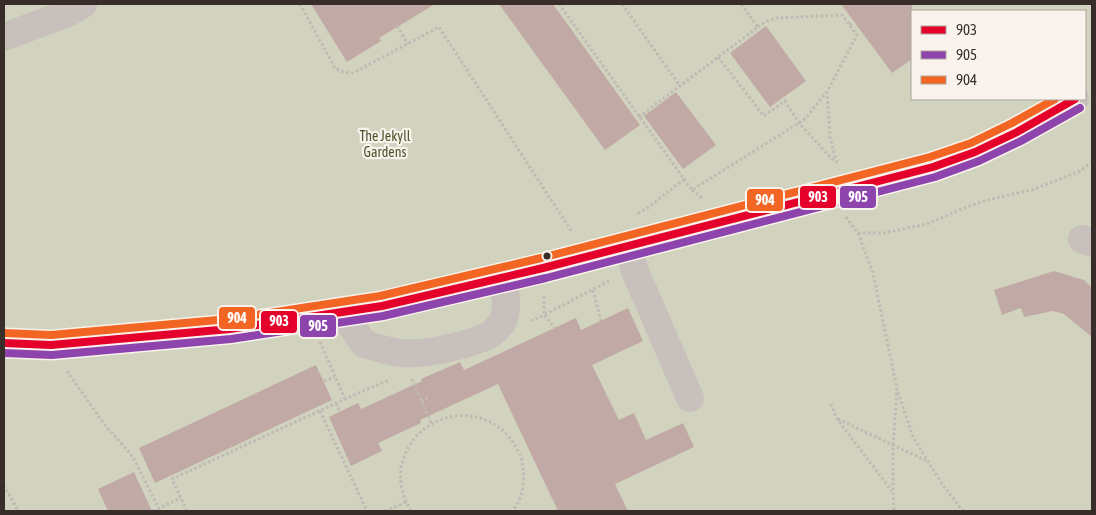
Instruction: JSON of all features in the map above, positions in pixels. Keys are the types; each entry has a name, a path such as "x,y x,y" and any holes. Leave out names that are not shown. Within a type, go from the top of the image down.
{"street":[{"path":"4,37 68,13 83,4"},
{"path":"4,343 51,346 230,329 382,306 628,246 720,221 846,199 975,152 1017,132 1073,100"},
{"path":"628,246 634,269 690,398"},
{"path":"342,312 364,344 401,354 441,350 472,342 491,333 501,324 505,314 504,277"}],"path":[{"path":"300,4 335,68 343,72 352,73 439,27 577,239"},
{"path":"559,4 639,117 692,190 806,118 827,92 857,35 842,15 776,18 767,21 639,117"},
{"path":"622,4 680,86"},
{"path":"740,4 758,27"},
{"path":"850,25 854,22"},
{"path":"397,26 408,44"},
{"path":"718,57 764,116 785,101 800,123 837,164"},
{"path":"827,92 830,137 846,199 873,273 897,389 913,437 942,484 962,511"},
{"path":"858,233 884,233 927,224 964,208 1035,189 1080,171 1092,162"},
{"path":"632,216 649,206 684,179"},
{"path":"544,315 599,286"},
{"path":"593,290 601,321"},
{"path":"310,318 345,399"},
{"path":"51,346 104,424 133,457 160,511"},
{"path":"401,354 431,423"},
{"path":"324,381 335,377"},
{"path":"187,511 172,479 389,380"},
{"path":"894,511 893,446 897,389"},
{"path":"421,401 430,397"},
{"path":"336,403 340,412"},
{"path":"831,404 837,419 893,492"},
{"path":"320,411 367,511"},
{"path":"411,511 400,482 401,464 407,447 418,433 431,423 453,416 474,416 494,424 510,438 521,456 524,477 520,498 513,511"},
{"path":"837,419 930,462"},
{"path":"4,485 18,511"},
{"path":"153,511 181,498"},
{"path":"385,511 406,502"}],"green space":[{"name":"The Jekyll Gardens","path":"4,4 1092,4 1092,511 4,511"}],"building":[{"path":"311,4 435,4 379,38 381,41 347,62"},
{"path":"499,4 553,4 640,125 605,150"},
{"path":"841,4 912,4 911,60 892,73"},
{"path":"766,26 806,81 770,107 730,53"},
{"path":"676,92 716,145 683,169 644,116"},
{"path":"1054,271 1084,280 1092,288 1092,337 1064,314 1053,311 1024,317 1021,308 1002,315 994,290"},
{"path":"628,308 643,341 592,365 619,420 634,413 646,440 683,423 694,447 615,484 628,511 558,511 498,384 420,420 421,423 378,443 382,451 351,466 329,417 358,403 361,409 460,362 464,370 576,318 581,330"},
{"path":"316,365 332,400 155,483 139,448"},
{"path":"134,472 152,511 108,511 98,489"}],"transit line":[{"name":"904","path":"4,333 51,335 229,319 380,296 541,258 930,157 971,143 1053,100"},
{"name":"903","path":"4,343 51,345 230,329 382,306 543,268 933,167 975,152 1017,132 1073,100"},
{"name":"905","path":"4,353 52,355 231,339 383,316 546,278 935,177 979,161 1021,141 1080,108"}]}
